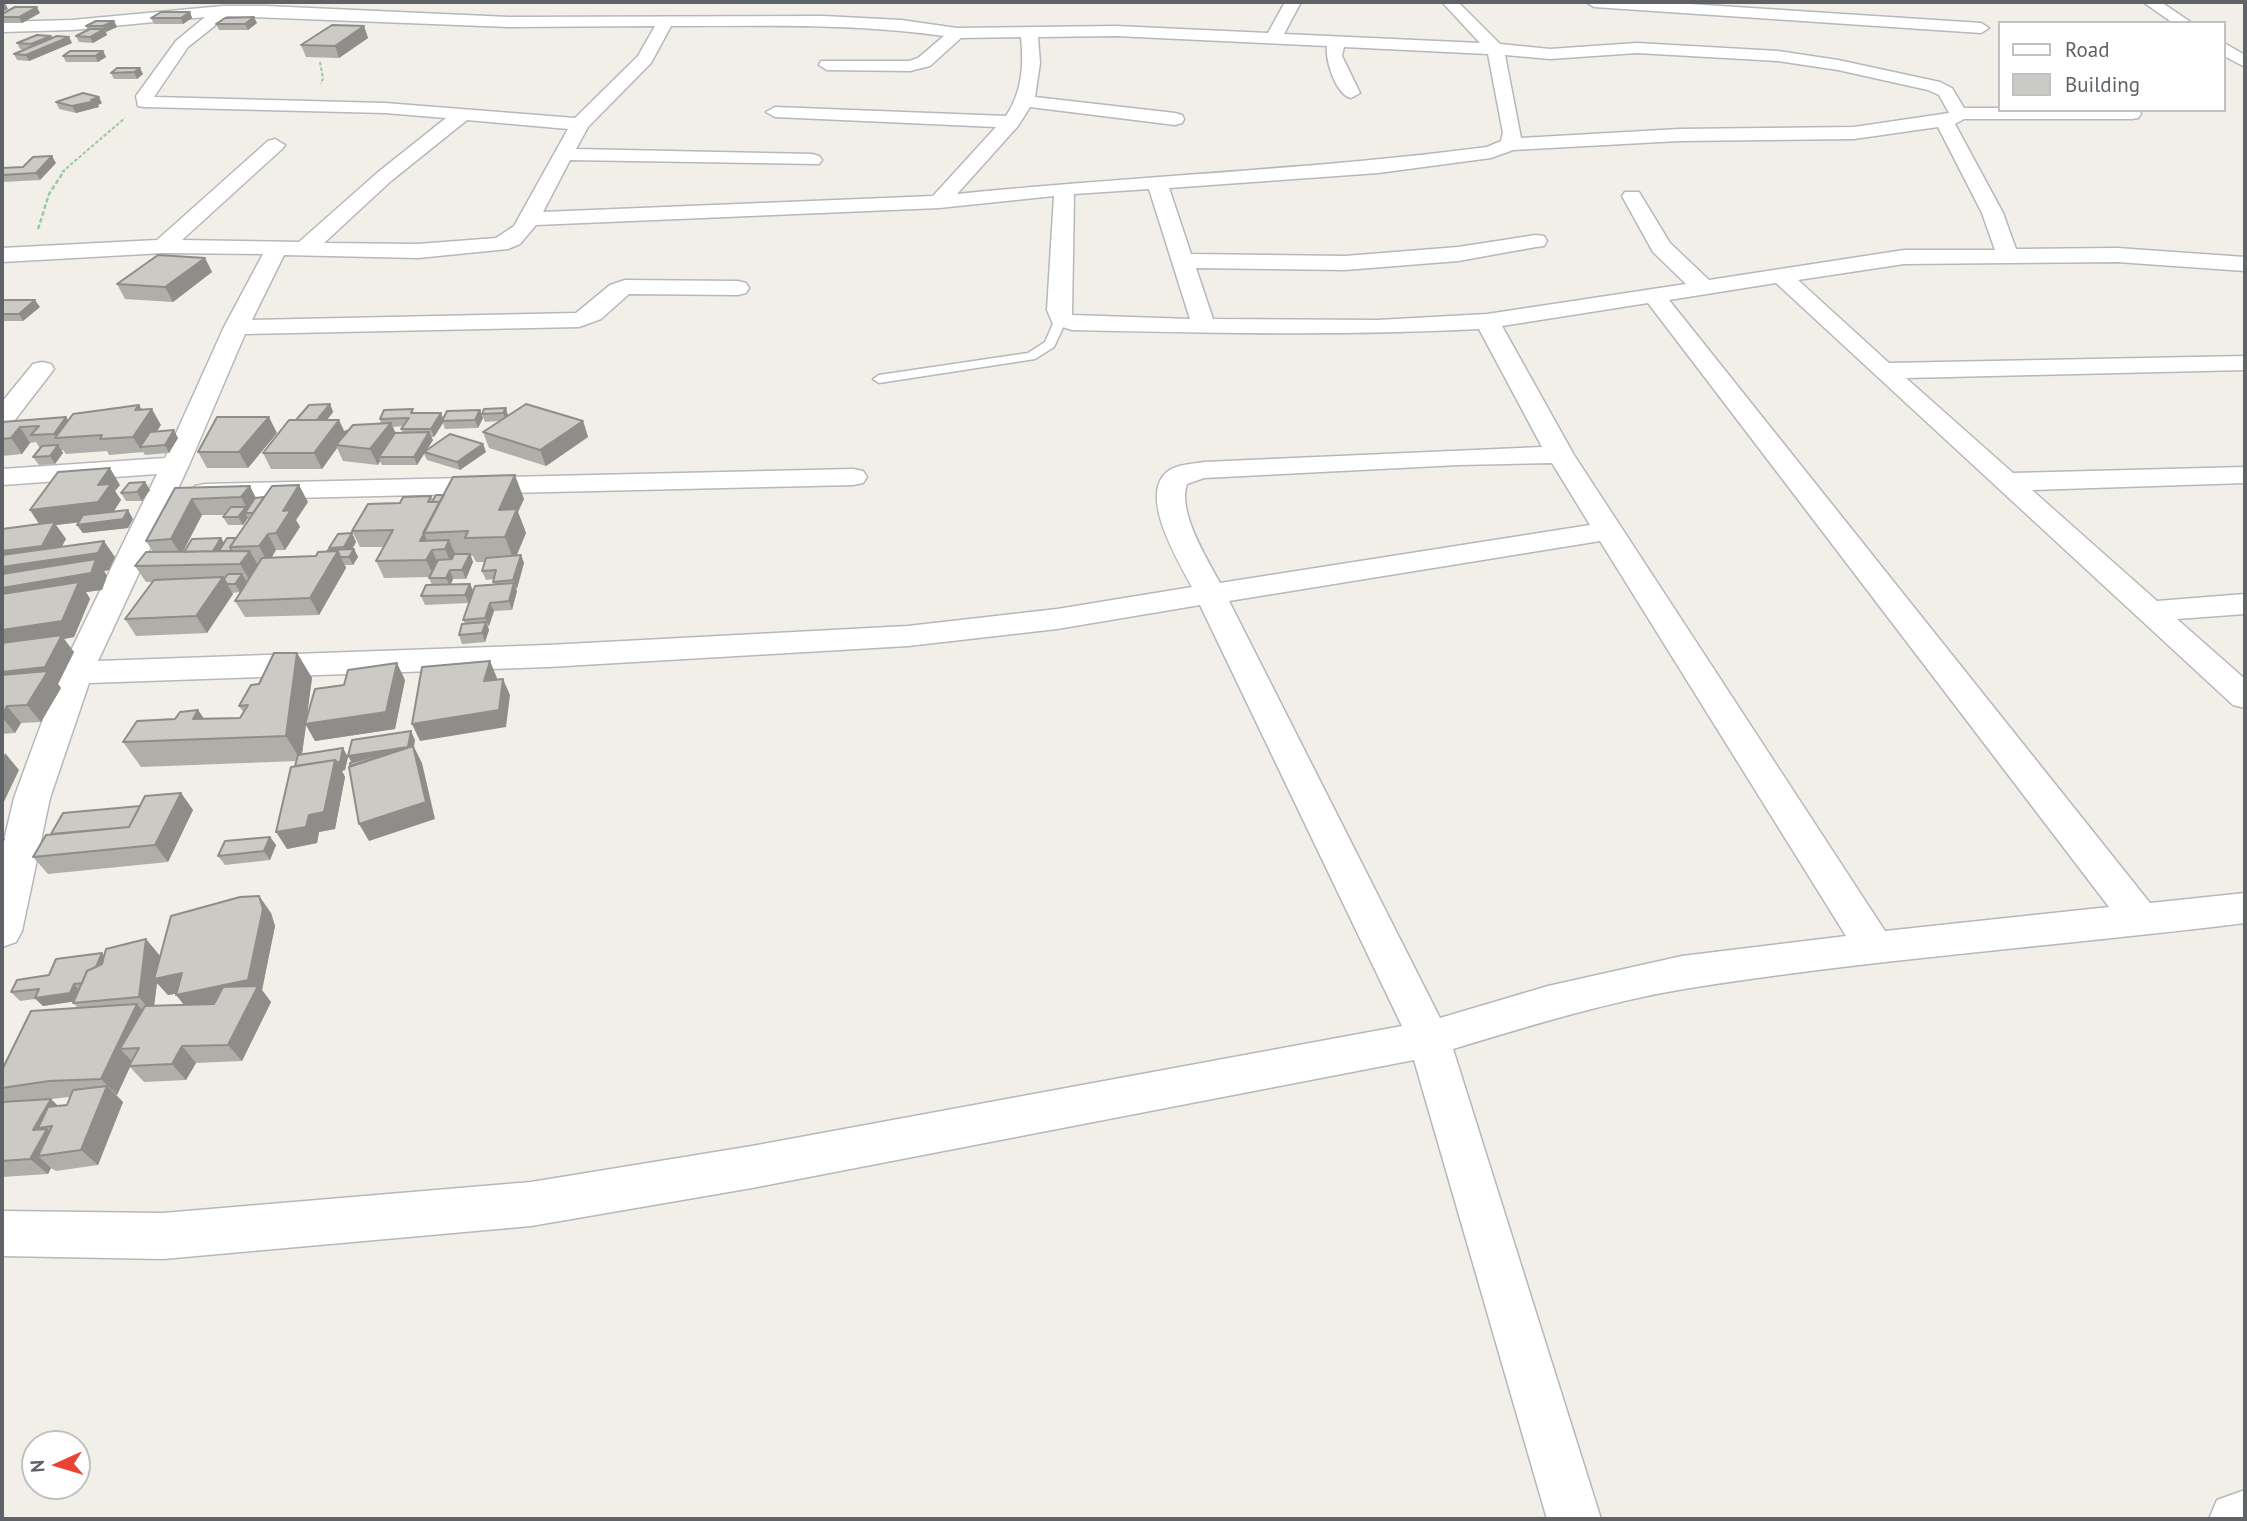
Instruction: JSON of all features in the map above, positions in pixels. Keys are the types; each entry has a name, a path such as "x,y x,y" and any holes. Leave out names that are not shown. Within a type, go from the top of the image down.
{"street":[{"path":"416,16 440,2"},
{"path":"1274,38 1293,2"},
{"path":"1450,2 1495,49 1512,133 1510,144"},
{"path":"1594,2 1981,28"},
{"path":"2151,2 2181,21"},
{"path":"823,21 834,12 835,5"},
{"path":"223,11 177,50 145,96 144,102 337,106 580,124"},
{"path":"2,27 72,25 223,11 416,16 509,22 628,13 667,20 823,21 901,25 957,33 1029,31 1274,38 1550,54 1637,48 1808,59 1934,86 1946,92 1956,149 1993,213 2007,255"},
{"path":"987,12 989,32"},
{"path":"2,255 163,246 418,251 500,244 512,239 529,219 580,124 645,59 667,20"},
{"path":"939,202 1011,122 1025,101 1032,63 1029,31"},
{"path":"827,65 910,66 925,62 957,33"},
{"path":"1336,43 1334,56 1351,93"},
{"path":"2226,49 2245,62"},
{"path":"1025,101 1175,118"},
{"path":"775,112 1011,122"},
{"path":"2,931 32,798 76,673 159,494 176,465 236,327 290,250 463,114"},
{"path":"529,219 939,202 1064,189 1378,167 1491,152 1510,144 1679,135 1854,133 1952,117 2132,114"},
{"path":"163,246 275,145"},
{"path":"563,154 812,160"},
{"path":"1157,183 1203,324"},
{"path":"1064,189 1059,310 1061,319 1072,323 1203,324 1275,328 1378,327 1486,321 1904,257 2151,256 2245,264"},
{"path":"1632,196 1661,247 1704,288"},
{"path":"1182,261 1345,263 1458,254 1536,241"},
{"path":"1781,276 1883,372 2245,697"},
{"path":"236,327 579,320 590,317 614,291 625,287 738,288"},
{"path":"1655,297 2142,921"},
{"path":"1486,321 1560,455 1875,948"},
{"path":"1883,372 2245,363"},
{"path":"2,419 42,369"},
{"path":"1560,455 1458,457 1204,470 1182,474 1172,482 1168,493 1181,534 1429,1039 1574,1519"},
{"path":"2,477 176,465"},
{"path":"2007,482 2245,475"},
{"path":"159,494 853,477"},
{"path":"76,673 548,656 908,635 1057,619 1608,531"},
{"path":"2149,611 2245,604"},
{"path":"2,1234 163,1236 530,1204 752,1167 1429,1039 1548,1003 1682,973 1875,948 2245,908"},
{"path":"2236,1519 2245,1517"}],"lane":[{"path":"879,379 1031,356 1050,344 1061,319"}],"path":[{"path":"30,253 49,194 62,172 144,102"}],"building":[{"path":"15,7 37,7 19,17 2,17 2,14"},
{"path":"161,12 190,12 181,18 151,18"},
{"path":"254,17 245,24 216,24 225,18"},
{"path":"96,21 114,21 103,26 86,26"},
{"path":"332,25 364,26 335,46 301,45"},
{"path":"90,29 104,29 90,37 76,36"},
{"path":"37,35 51,36 31,44 17,43"},
{"path":"57,36 69,37 26,55 14,54"},
{"path":"70,51 103,51 95,56 63,56"},
{"path":"117,68 140,68 134,72 111,73"},
{"path":"83,93 99,97 91,100 96,101 72,106 56,102"},
{"path":"52,156 36,173 2,175 2,168 23,167 33,157"},
{"path":"158,255 205,258 165,287 117,284"},
{"path":"2,300 35,300 19,314 2,314"},
{"path":"330,404 317,420 296,420 309,405"},
{"path":"526,404 583,421 540,450 483,432"},
{"path":"139,405 135,410 152,409 133,437 100,439 102,435 55,438 73,414"},
{"path":"506,408 503,413 482,414 484,409"},
{"path":"413,409 411,413 441,413 431,429 401,429 409,418 380,419 384,410"},
{"path":"480,410 475,420 442,421 447,411"},
{"path":"66,417 54,434 31,435 39,426 20,427 11,438 2,439 2,422"},
{"path":"217,417 269,417 239,452 198,452"},
{"path":"289,420 339,420 314,453 263,453"},
{"path":"391,423 370,449 336,445 353,425"},
{"path":"174,430 165,445 140,447 150,432"},
{"path":"429,432 414,457 379,457 395,433"},
{"path":"450,434 483,444 457,462 424,452"},
{"path":"58,445 50,456 33,457 42,446"},
{"path":"110,468 98,485 111,484 98,502 30,510 58,472"},
{"path":"515,475 499,510 517,509 505,537 465,538 468,531 423,533 453,477"},
{"path":"145,482 137,492 121,493 129,483"},
{"path":"299,485 283,511 291,510 276,533 268,534 259,546 230,547 272,486"},
{"path":"250,486 241,497 192,499 171,539 146,541 175,488"},
{"path":"436,495 444,495 440,502 434,502"},
{"path":"431,496 428,502 440,502 420,541 449,540 445,549 432,550 426,560 376,561 393,530 352,531 368,504 400,503 403,497"},
{"path":"264,497 253,513 245,513 255,498"},
{"path":"231,507 246,507 238,517 223,517"},
{"path":"128,510 123,519 77,525 83,515"},
{"path":"55,522 42,546 2,551 2,529"},
{"path":"352,533 344,547 329,548 338,534"},
{"path":"221,538 213,551 184,552 192,539"},
{"path":"227,538 236,538 230,547 232,551 219,551"},
{"path":"104,541 98,553 2,567 2,555"},
{"path":"354,549 349,557 340,557 338,551 327,551 328,550"},
{"path":"250,551 240,564 135,566 146,552"},
{"path":"338,551 310,598 235,601 262,558 316,556 318,552"},
{"path":"454,554 470,554 462,570 450,570 446,578 429,578 438,560 452,559"},
{"path":"521,555 513,580 493,582 496,570 482,571 486,558"},
{"path":"96,559 91,573 2,588 2,574"},
{"path":"228,574 242,574 235,584 227,584 224,579"},
{"path":"223,577 196,616 125,619 154,580"},
{"path":"79,582 62,621 2,630 2,594"},
{"path":"514,583 509,601 490,603 485,618 463,620 475,586"},
{"path":"470,584 465,595 421,596 426,585"},
{"path":"486,622 482,633 459,635 462,624"},
{"path":"62,635 45,667 2,672 2,643"},
{"path":"274,653 297,653 286,736 123,742 137,721 175,719 180,712 198,710 193,719 240,718 248,705 239,706 251,685 259,684"},
{"path":"490,661 484,681 503,679 499,710 412,724 422,667"},
{"path":"397,663 386,712 305,724 315,689 344,685 348,670"},
{"path":"48,671 27,705 7,706 2,715 2,675"},
{"path":"411,731 408,747 348,756 352,740"},
{"path":"413,746 426,802 359,824 349,767"},
{"path":"343,748 340,762 335,760 295,766 298,755"},
{"path":"381,756 350,766 350,763"},
{"path":"335,760 324,812 309,815 306,827 276,832 291,767"},
{"path":"181,793 155,845 33,857 46,835 129,827 145,796"},
{"path":"140,806 129,827 51,834 63,813"},
{"path":"270,837 264,851 218,856 225,841"},
{"path":"259,896 263,909 248,980 176,995 182,973 154,979 171,916 240,897"},
{"path":"146,939 139,997 73,1003 87,971 102,964 106,949"},
{"path":"102,953 96,967 87,971 82,983 74,984 70,993 35,998 39,989 11,992 17,980 49,975 56,959"},
{"path":"258,986 228,1045 182,1046 172,1064 129,1066 139,1048 120,1049 145,1006 214,1004 223,987"},
{"path":"137,1004 101,1079 49,1081 2,1088 2,1070 31,1011"},
{"path":"107,1086 81,1150 38,1156 52,1126 38,1128 48,1107 67,1105 73,1090"},
{"path":"51,1099 33,1130 47,1129 30,1159 2,1161 2,1102"}]}
